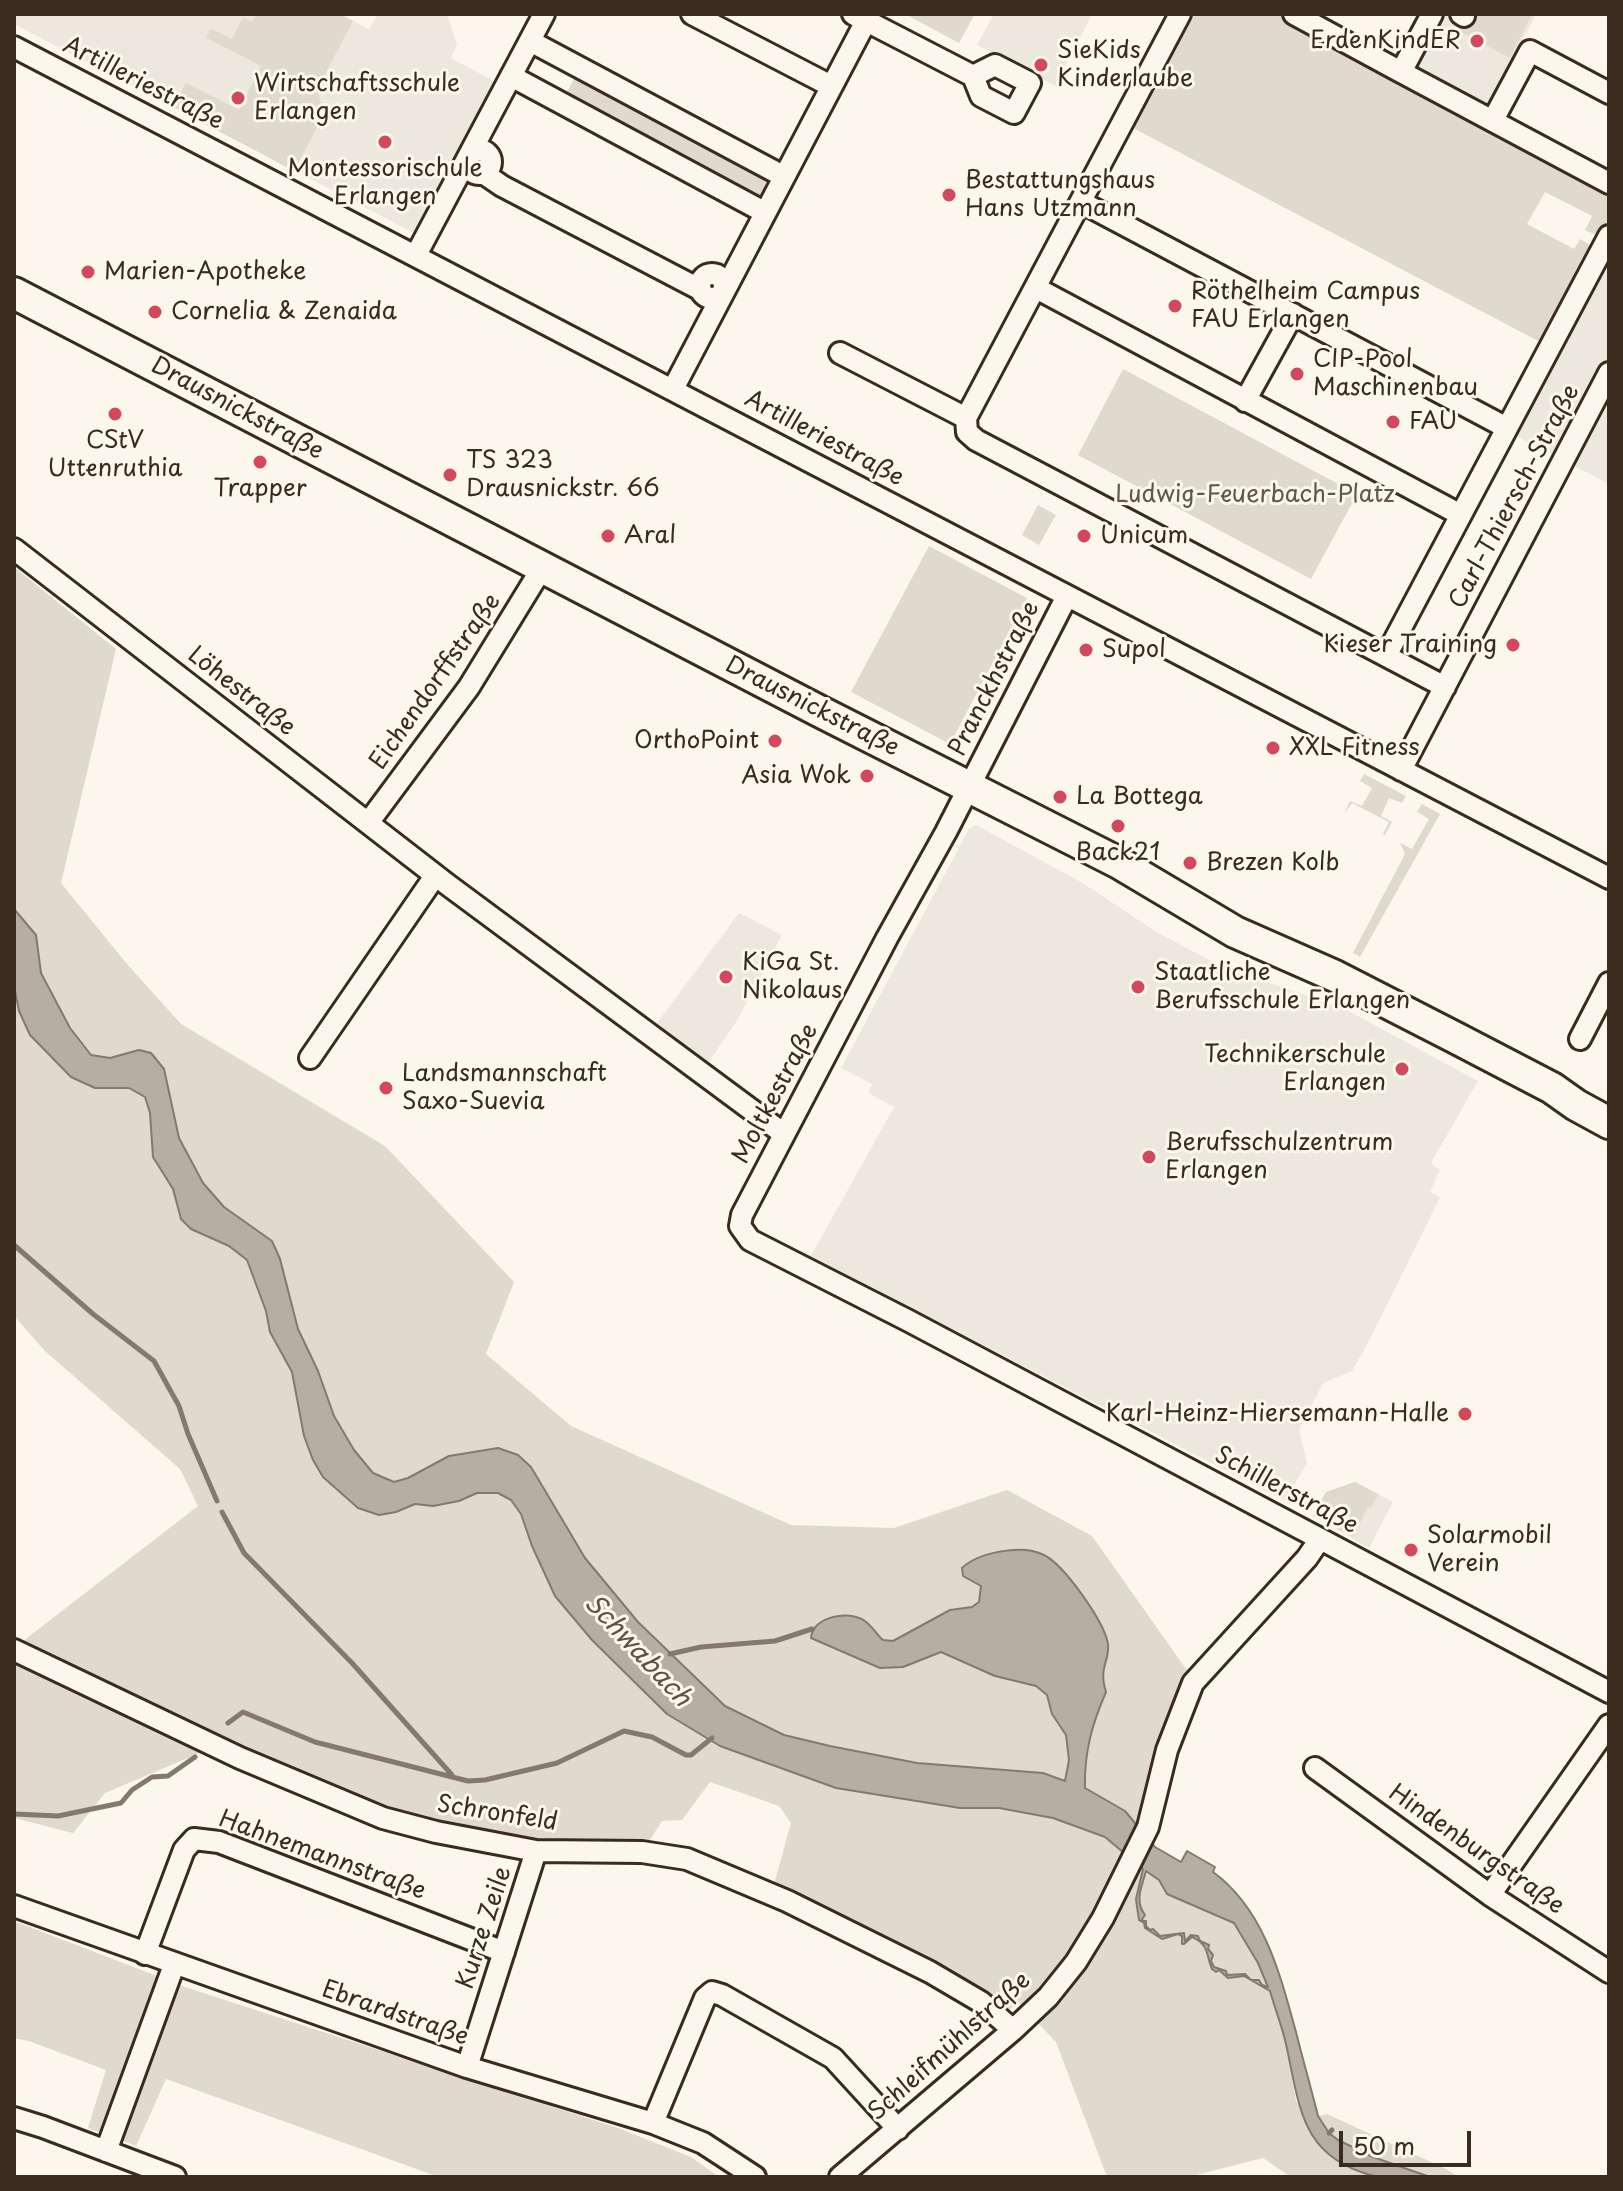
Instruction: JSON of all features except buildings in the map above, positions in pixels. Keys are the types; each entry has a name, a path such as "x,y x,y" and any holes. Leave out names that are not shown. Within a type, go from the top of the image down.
{"main road":[{"name":"Drausnickstraße","path":"14,293 1119,863 1235,932 1335,976 1456,1038 1552,1088 1609,1123"}],"street":[{"path":"416,255 544,14"},
{"path":"692,14 831,86"},
{"path":"1180,14 966,418 967,432 976,440 1445,687"},
{"path":"1294,14 1609,183"},
{"path":"1401,72 1432,14"},
{"path":"673,389 831,86 859,17 973,76"},
{"path":"530,41 783,176"},
{"name":"Artilleriestraße","path":"14,47 1609,878"},
{"path":"1493,120 1524,48 1609,93"},
{"path":"511,76 764,212"},
{"path":"468,157 467,164 471,170 483,173 712,298 722,291"},
{"path":"1081,202 1507,428"},
{"path":"1386,656 1609,236"},
{"path":"1036,288 1461,515"},
{"path":"1245,401 1293,314"},
{"path":"840,353 966,418"},
{"name":"Carl-Thiersch-Straße","path":"1401,770 1609,373"},
{"name":"Löhestraße","path":"14,549 435,876 784,1134"},
{"name":"Eichendorffstraße","path":"368,823 469,687 542,568"},
{"name":"Pranckhstraße","path":"970,787 1067,596"},
{"name":"Moltkestraße","path":"742,1215 897,918 970,787"},
{"path":"310,1058 435,876"},
{"path":"1580,1039 1609,983"},
{"name":"Schillerstraße","path":"742,1215 740,1226 750,1240 1609,1692"},
{"name":"Schleifmühlstraße","path":"840,2177 1013,2030 1048,1997 1076,1962 1131,1865 1148,1827 1167,1750 1193,1683 1307,1558 1320,1539"},
{"name":"Schronfeld","path":"14,1650 240,1758 371,1814 436,1832 536,1851 642,1852 687,1859 787,1901 930,1972 981,2002 1013,2030"},
{"path":"1490,1895 1609,1725"},
{"name":"Hindenburgstraße","path":"1315,1768 1490,1895 1609,1972"},
{"name":"Hahnemannstraße","path":"145,1954 184,1850 194,1839 219,1842 504,1952"},
{"name":"Kurze Zeile","path":"467,2067 536,1851"},
{"name":"Ebrardstraße","path":"14,1906 467,2067 653,2123 703,2143 755,2177"},
{"path":"106,2151 174,1965"},
{"path":"653,2123 705,1998 712,1992 833,2058 898,2129"},
{"path":"14,2118 175,2177"}],"shaded area":[{"path":"14,14 340,14 369,29 378,14 447,14 457,45 451,58 494,81 414,233 14,24"},
{"name":"SieKids Kinderlaube","path":"994,14 1092,14 1055,86 977,45"},
{"name":"ErdenKindER","path":"1446,14 1535,16 1489,104 1418,67"},
{"path":"1609,219 1609,484 1514,435"},
{"name":"Berufsschulzentrum Erlangen","path":"976,825 1081,882 1158,933 1225,968 1343,1008 1478,1081 1431,1163 1440,1170 1430,1192 1440,1197 1371,1337 1352,1371 1323,1383 1299,1430 1307,1463 1285,1501 811,1256 894,1107 868,1093 872,1084 841,1068 969,829"},
{"name":"KiGa St. Nikolaus","path":"739,913 782,935 738,1019 708,1063 657,1023"},
{"path":"1355,1482 1393,1502 1369,1548 1313,1516 1326,1492"}],"green space":[{"path":"256,14 340,14 353,21 317,89 324,114 294,171 173,107 186,83 239,110 261,66 206,38 211,29 232,39 243,17 252,22"},
{"path":"905,14 975,14 959,43"},
{"path":"1190,14 1279,14 1609,188 1609,219 1599,236 1585,230 1592,216 1545,192 1527,224 1574,249 1580,239 1595,248 1542,343 1133,128"},
{"path":"1465,14 1532,14 1510,58 1457,30"},
{"path":"577,73 775,177 759,204 563,100"},
{"name":"Ludwig-Feuerbach-Platz","path":"1123,369 1357,494 1311,579 1078,455"},
{"path":"1038,505 1056,515 1039,545 1022,535"},
{"path":"929,546 1027,598 950,744 851,692"},
{"path":"14,567 116,649 61,883 127,964 181,1024 385,1146 514,1282 486,1354 571,1426 791,1525 894,1528 1007,1490 1092,1536 1191,1676 1146,1834 1125,1811 1085,1788 1090,1739 1106,1692 1101,1677 1108,1645 1028,1551 993,1554 969,1563 962,1568 963,1576 981,1586 979,1602 972,1607 950,1610 893,1641 883,1640 863,1620 818,1622 931,1656 941,1652 995,1676 1036,1686 1047,1695 1052,1714 1066,1735 1069,1760 1066,1781 1043,1773 917,1763 830,1746 784,1735 725,1706 638,1622 585,1558 542,1486 498,1448 449,1456 394,1482 373,1473 354,1450 334,1416 318,1371 298,1329 272,1241 224,1207 203,1183 179,1138 164,1069 151,1053 139,1050 110,1058 91,1055 70,1028 41,973 36,935 14,909"},
{"path":"1364,774 1406,796 1402,803 1389,798 1381,816 1392,822 1385,835 1389,822 1352,803 1344,814 1350,801 1362,806 1372,788 1360,781"},
{"path":"1422,804 1440,814 1360,957 1353,953 1405,854 1400,843 1412,849 1429,819 1417,812"},
{"path":"14,986 19,1011 30,1035 71,1076 95,1088 129,1088 145,1097 150,1113 153,1156 173,1189 181,1219 247,1260 266,1311 270,1332 292,1372 304,1436 313,1460 323,1477 358,1508 396,1512 415,1504 433,1506 459,1501 477,1493 498,1493 511,1501 521,1514 555,1596 592,1640 667,1714 720,1746 836,1788 960,1808 999,1808 1053,1818 1105,1837 1159,1881 1234,1923 1258,1963 1269,1989 1286,2042 1296,2101 1351,2167 1376,2177 1291,2177 1263,2158 1188,2177 1107,2177 1056,2042 1019,2003 1002,2014 773,1888 791,1823 779,1806 710,1782 682,1820 662,1821 642,1852 536,1851 322,1795 14,1648 198,1506 180,1469 44,1350 14,1316"},
{"path":"1355,1482 1378,1494 1353,1537 1313,1516 1326,1492"},
{"path":"14,1659 209,1749 105,1793 73,1833 14,1818"},
{"path":"14,1921 157,1976 104,2134 88,2128 106,2070 14,2038"},
{"path":"179,1985 618,2128 691,2157 719,2177 439,2177 166,2079 136,2146 118,2139"},
{"path":"1327,2114 1458,2177 1430,2177 1373,2157 1329,2133 1318,2116"}],"water":[{"name":"Schwabach","path":"14,909 36,935 41,973 70,1028 91,1055 110,1058 139,1050 151,1053 164,1069 179,1138 203,1183 224,1207 272,1241 280,1259 298,1329 318,1371 334,1416 354,1450 373,1473 394,1482 449,1456 498,1448 518,1455 531,1467 585,1558 638,1622 725,1706 784,1735 830,1746 917,1763 1043,1773 1065,1781 1069,1760 1066,1735 1052,1714 1047,1695 1036,1686 995,1676 941,1652 903,1667 880,1668 811,1638 813,1631 824,1620 850,1616 865,1621 883,1640 893,1641 950,1610 972,1607 979,1602 981,1586 963,1576 962,1568 970,1562 1013,1550 1035,1552 1052,1561 1072,1581 1091,1608 1108,1644 1103,1676 1106,1692 1090,1739 1085,1788 1125,1811 1155,1847 1181,1862 1187,1851 1215,1867 1213,1872 1245,1904 1268,1944 1290,2010 1318,2116 1329,2133 1373,2157 1430,2177 1395,2179 1374,2176 1331,2156 1317,2142 1300,2108 1270,1991 1244,1976 1228,1978 1219,1970 1216,1972 1204,1947 1192,1937 1182,1944 1182,1936 1178,1934 1162,1939 1145,1928 1139,1920 1136,1899 1143,1869 1105,1837 1053,1818 999,1808 960,1808 836,1788 720,1746 667,1714 592,1640 555,1596 521,1514 511,1500 498,1493 477,1493 459,1501 433,1506 415,1504 379,1515 358,1508 323,1477 313,1460 304,1436 292,1372 270,1332 266,1311 247,1260 229,1246 191,1229 181,1219 173,1189 153,1157 150,1113 145,1097 129,1088 95,1088 71,1077 30,1035 19,1011 14,986","holes":["1146,1871 1159,1880 1167,1894 1234,1923 1258,1963 1268,1987 1245,1974 1227,1975 1226,1971 1214,1967 1209,1945 1200,1941 1198,1936 1191,1935 1185,1941 1184,1933 1160,1936 1153,1929 1150,1930 1146,1921 1141,1921 1145,1915 1140,1904 1140,1893"]}],"waterway":[{"path":"14,1245 93,1314 154,1361 179,1406 217,1501"},
{"path":"222,1512 244,1553 352,1663 452,1775"},
{"name":"Schwabach","path":"670,1654 701,1647 775,1641 812,1629"},
{"path":"228,1723 243,1712 315,1742 468,1781 557,1763 624,1731 652,1737 686,1755 691,1755 712,1738"},
{"path":"14,1814 58,1816 121,1803 132,1790 152,1777 168,1776 195,1757"},
{"path":"1329,2133 1332,2130"}],"place":[{"name":"ErdenKindER","path":"1477,41"},
{"name":"SieKids Kinderlaube","path":"1041,65"},
{"name":"Wirtschaftsschule Erlangen","path":"238,98"},
{"name":"Montessorischule Erlangen","path":"385,142"},
{"name":"Bestattungshaus Hans Utzmann","path":"949,195"},
{"name":"Marien-Apotheke","path":"88,272"},
{"name":"Röthelheim Campus FAU Erlangen","path":"1175,306"},
{"name":"Cornelia & Zenaida","path":"155,312"},
{"name":"CIP-Pool Maschinenbau","path":"1297,374"},
{"name":"CStV Uttenruthia","path":"115,414"},
{"name":"FAU","path":"1393,422"},
{"name":"Trapper","path":"260,462"},
{"name":"TS 323 Drausnickstr. 66","path":"450,475"},
{"name":"Aral","path":"608,536"},
{"name":"Unicum","path":"1084,536"},
{"name":"Kieser Training","path":"1513,645"},
{"name":"Supol","path":"1086,650"},
{"name":"OrthoPoint","path":"775,741"},
{"name":"XXL Fitness","path":"1273,748"},
{"name":"Asia Wok","path":"867,776"},
{"name":"La Bottega","path":"1060,797"},
{"name":"Back21","path":"1118,826"},
{"name":"Brezen Kolb","path":"1190,863"},
{"name":"KiGa St. Nikolaus","path":"726,977"},
{"name":"Staatliche Berufsschule Erlangen","path":"1138,987"},
{"name":"Technikerschule Erlangen","path":"1402,1069"},
{"name":"Landsmannschaft Saxo-Suevia","path":"386,1088"},
{"name":"Berufsschulzentrum Erlangen","path":"1149,1157"},
{"name":"Karl-Heinz-Hiersemann-Halle","path":"1465,1414"},
{"name":"Solarmobil Verein","path":"1411,1550"}]}
